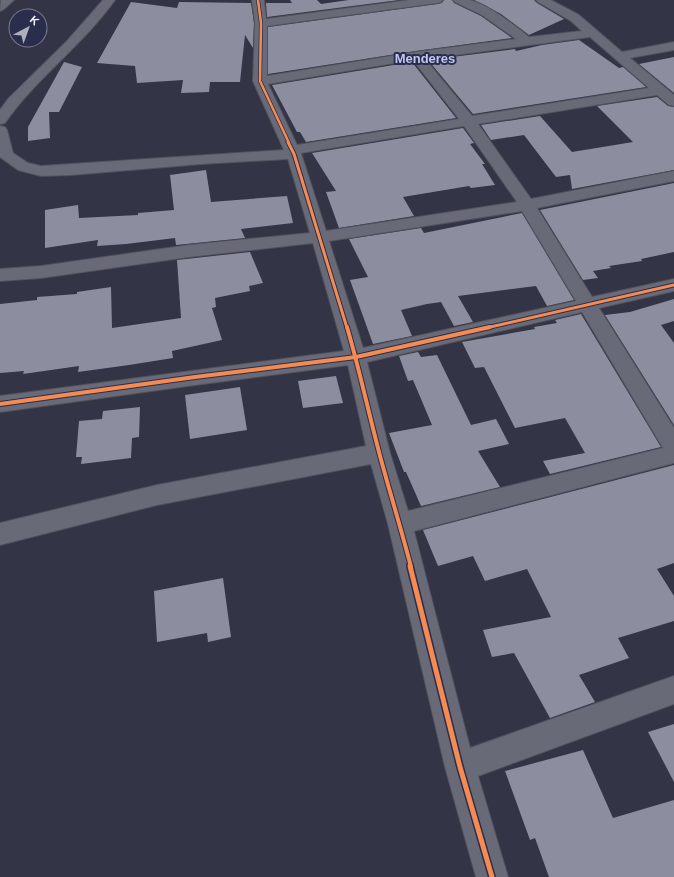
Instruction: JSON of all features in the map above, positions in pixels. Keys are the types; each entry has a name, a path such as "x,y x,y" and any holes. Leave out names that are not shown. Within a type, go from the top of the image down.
{"street":[{"path":"0,7 8,0"},
{"path":"0,120 9,105 29,83 83,32 109,0"},
{"path":"258,0 261,24 260,81 293,152 356,357 379,453 400,524 460,767 492,877"},
{"path":"261,24 437,0"},
{"path":"459,0 486,12 512,28 527,42"},
{"path":"542,0 575,18 674,102"},
{"path":"260,81 416,56 592,33"},
{"path":"620,56 674,46"},
{"path":"416,56 468,121 527,205 674,447"},
{"path":"0,130 6,155 23,167 41,171 71,170 201,158 293,152 468,121 661,90"},
{"path":"0,275 41,272 189,251 320,238 527,205 674,176"},
{"path":"0,404 195,377 356,357 674,285"},
{"path":"0,534 157,495 379,453"},
{"path":"400,524 674,454"},
{"path":"460,767 674,690"}],"building":[{"path":"290,0 317,0 321,4 349,0 399,0 267,17 266,3 292,3"},
{"path":"444,0 452,0 454,3 481,16 512,38 268,74 268,27 437,4 442,3"},
{"path":"474,0 534,0 564,19 529,35 501,14"},
{"path":"131,2 177,8 179,2 251,3 254,23 253,48 245,35 240,82 210,82 209,92 181,93 183,80 137,83 135,66 97,63"},
{"path":"579,40 619,68 623,67 646,87 473,114 428,60 515,49 516,51 542,45"},
{"path":"674,57 674,93 639,64"},
{"path":"64,62 82,67 59,112 49,112 50,138 28,141 28,127"},
{"path":"412,62 456,118 306,142 300,132 297,132 272,85"},
{"path":"657,97 668,106 674,107 674,170 572,189 570,175 556,177 524,135 491,140 481,125 540,116 572,152 633,142 597,106"},
{"path":"463,128 474,143 470,144 485,164 482,164 495,185 471,188 469,186 403,197 414,216 339,228 326,192 336,191 312,153"},
{"path":"206,170 211,202 287,196 293,223 241,229 245,238 176,245 175,238 97,246 98,240 45,248 45,210 78,205 79,218 138,215 138,213 174,210 170,175"},
{"path":"674,183 674,252 641,259 642,261 609,266 611,268 593,271 598,278 583,280 540,210"},
{"path":"522,213 574,300 547,306 536,286 458,296 473,322 454,326 441,302 427,304 401,310 412,336 373,344 350,280 368,277 349,239 421,228 424,233"},
{"path":"250,252 263,283 249,286 250,291 215,298 216,307 212,308 222,340 172,351 173,358 129,365 78,372 79,366 23,374 24,371 0,373 0,304 37,300 37,297 77,294 77,292 111,287 112,328 181,318 177,260"},
{"path":"674,299 674,321 661,325 674,343 674,425 605,315 630,312"},
{"path":"581,314 661,447 550,474 543,461 585,453 565,418 515,428 484,367 475,368 462,342 535,329 534,327 557,323 555,320"},
{"path":"418,352 421,357 437,355 471,425 496,419 509,444 478,451 500,487 421,506 406,472 404,472 389,433 432,425 413,380 408,381 399,356"},
{"path":"336,376 343,403 303,408 298,381"},
{"path":"240,387 247,430 190,439 185,395"},
{"path":"140,407 139,437 132,438 131,458 81,464 82,457 76,457 79,421 102,419 103,411"},
{"path":"674,465 674,563 657,569 674,596 674,621 618,638 629,658 579,675 595,702 550,718 514,653 492,657 483,630 551,617 527,569 485,581 473,556 438,566 423,530"},
{"path":"223,578 231,637 208,642 207,633 157,642 154,591"},
{"path":"674,724 674,782 648,732"},
{"path":"583,750 613,818 674,800 674,877 549,877 535,838 530,840 505,771"}],"cycle path":[{"path":"258,0 261,23 260,81 294,154 356,357 379,453 400,524 460,767 492,877"},
{"path":"0,404 195,377 356,357 674,285"}],"district":[{"name":"Menderes","path":"425,58"}]}
